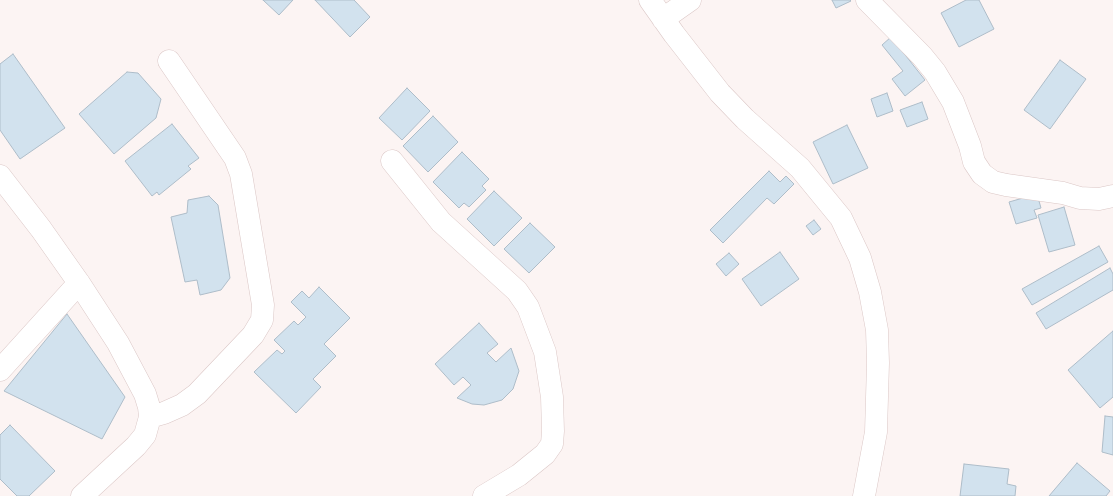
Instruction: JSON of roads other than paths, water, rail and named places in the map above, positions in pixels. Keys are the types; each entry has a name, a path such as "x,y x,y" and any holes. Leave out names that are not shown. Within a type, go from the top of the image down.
{"street":[{"path":"650,0 720,93 745,119 800,168 841,218 860,258 870,292 877,330 876,432 864,496"},
{"path":"663,19 690,0"},
{"path":"867,0 922,56 935,72 953,102 970,146 974,162 982,174 993,182 1063,193 1080,198 1099,199 1113,196"},
{"path":"150,417 182,405 197,394 216,376 253,335 262,320 264,305 241,174 236,158 169,61"},
{"path":"392,161 442,222 517,291 528,307 545,352 552,397 552,444 545,454 520,475 484,496"},
{"path":"0,176 80,283 118,343 145,394 149,407 150,417 144,436 136,446 82,496"},
{"path":"0,370 80,283"}]}
